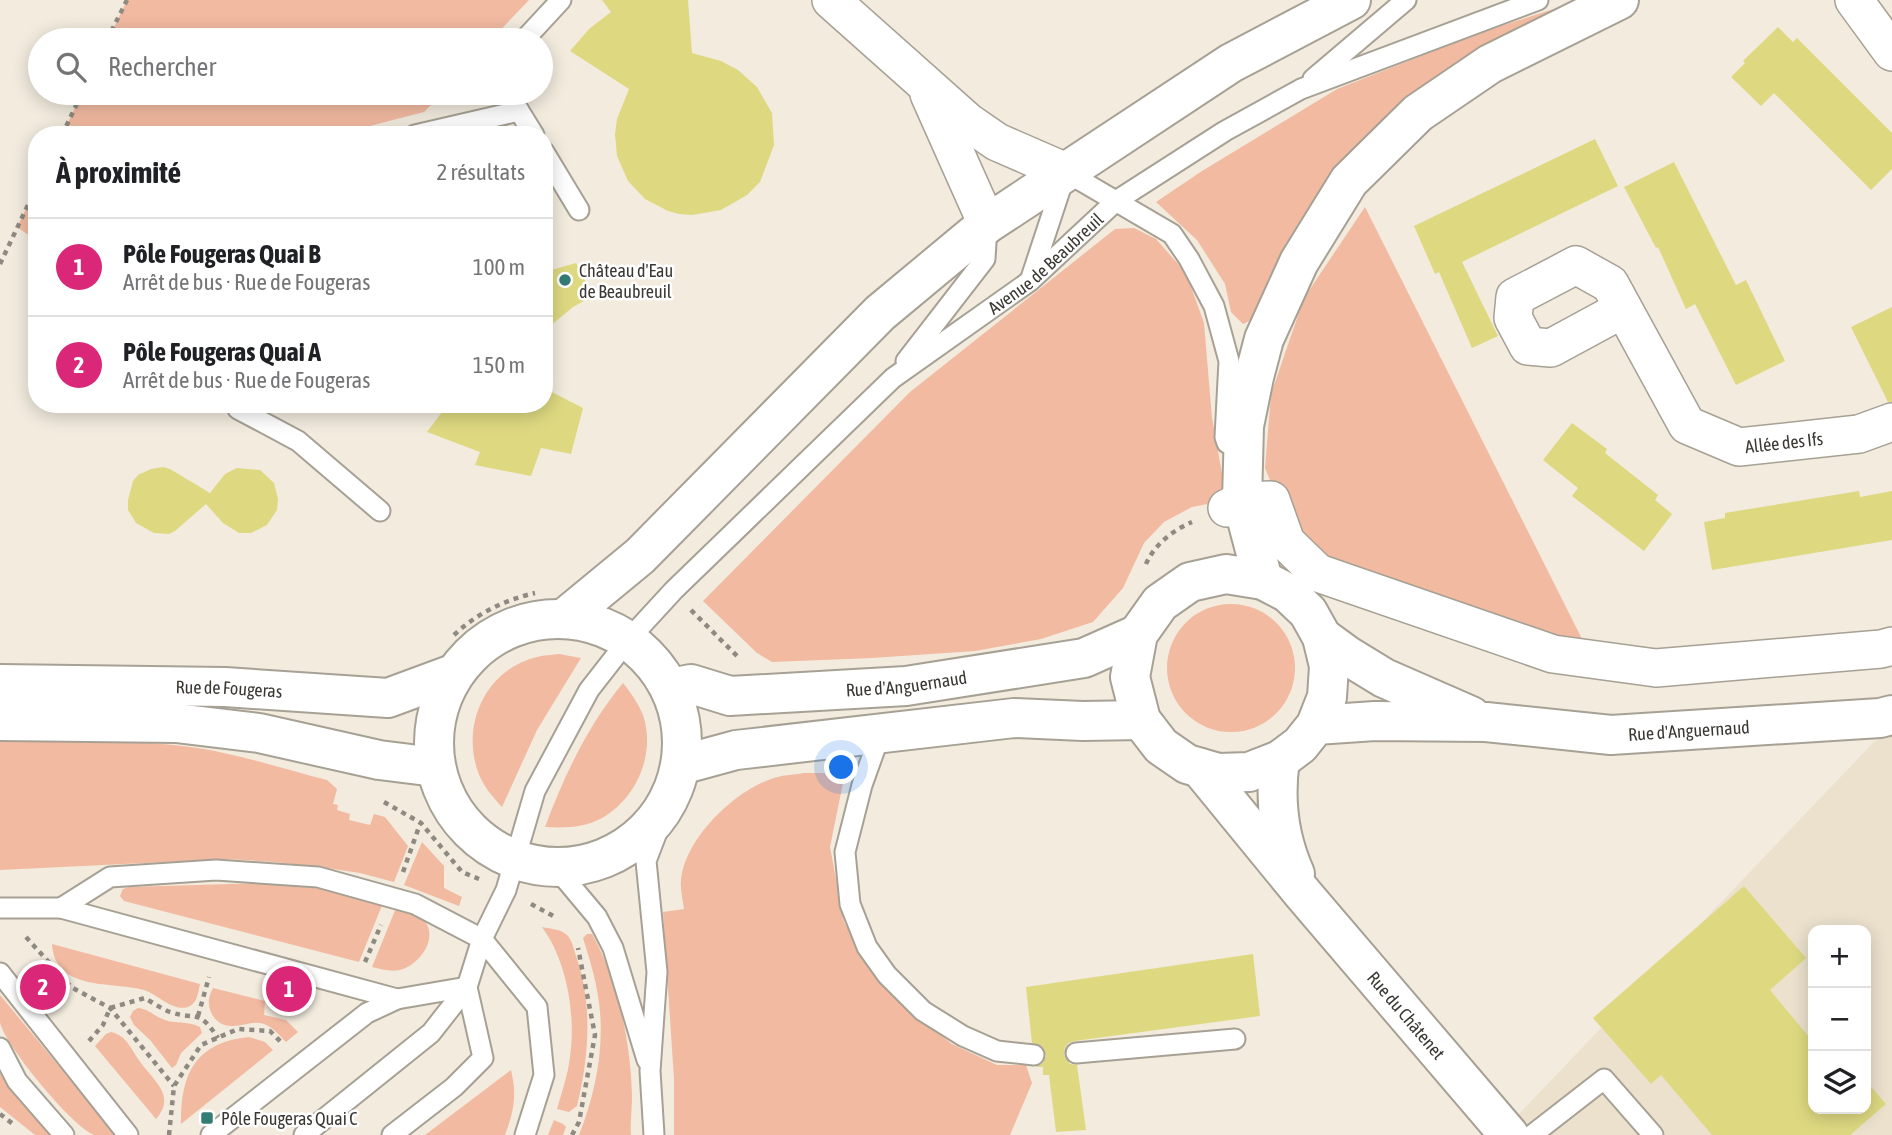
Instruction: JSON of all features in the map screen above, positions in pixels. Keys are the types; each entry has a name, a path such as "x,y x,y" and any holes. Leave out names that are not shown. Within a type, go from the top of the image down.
{"main road":[{"path":"556,604 628,640 654,663 671,688 682,726 681,765 667,806 638,840 600,861 509,875 484,844 460,821 435,767 435,719 451,657 556,604 640,556 880,313 987,224 1231,63 1351,0"},
{"path":"1263,580 1234,505 1244,426 1254,377 1264,340 1299,262 1349,181 1418,113 1490,64 1619,0"},
{"name":"Rue d'Anguernaud","path":"1226,574 1263,580 1288,593 1308,612 1322,637 1329,666 1327,697 1316,725 1300,745 1280,760 1250,772 1217,773 1187,764 1161,746 1142,720 1130,677 1138,634 1160,603 1191,582 1226,574"},
{"name":"Rue d'Anguernaud","path":"671,688 691,684 730,696 906,686 1084,658 1138,634"},
{"name":"Rue d'Anguernaud","path":"1322,637 1384,678 1486,722"},
{"name":"Rue de Fougeras","path":"0,684 225,687 388,698 451,657"},
{"name":"Rue d'Anguernaud","path":"1316,725 1374,721 1486,722 1611,735 1866,719 1892,715"},
{"path":"681,765 736,750 1014,718 1142,720"},
{"name":"Rue de Fougeras","path":"0,721 176,723 259,733 379,760 435,767"},
{"name":"Rue du Châtenet","path":"1280,760 1276,782 1277,811 1288,858 1304,895"},
{"name":"Rue du Châtenet","path":"1200,768 1304,895 1509,1135"}],"street":[{"path":"831,0 968,122 997,142 1066,172"},
{"path":"1854,0 1892,51"},
{"path":"926,86 987,224"},
{"name":"Allée des Ifs","path":"1623,309 1687,425 1729,443 1739,447 1859,434 1892,422"},
{"path":"1234,505 1271,500 1286,542 1318,573 1553,654 1656,668 1892,646"}],"lane":[{"path":"535,28 562,0"},
{"path":"1301,89 1406,0"},
{"name":"Avenue de Beaubreuil","path":"467,987 482,939 509,875 534,791 589,690 628,640 674,590 893,378 1031,281 1116,201 1225,131 1301,89 1538,0"},
{"path":"515,105 528,126"},
{"path":"454,126 519,111"},
{"path":"553,167 579,210"},
{"path":"1031,281 1066,172 1172,234 1214,306 1229,361 1225,437 1234,505"},
{"path":"893,378 985,259 987,224"},
{"path":"246,413 298,441 380,511"},
{"path":"881,732 862,785 845,852 850,904 867,947 887,975 923,1011 962,1036 997,1051 1034,1055"},
{"path":"654,1135 650,1072 657,972 646,861 667,806"},
{"path":"556,868 597,917 613,948 650,1072"},
{"path":"61,908 110,877 216,870 318,877 415,904 482,939 537,1007 544,1075 525,1135"},
{"path":"0,908 61,908 397,999"},
{"path":"0,973 128,1135"},
{"path":"211,1135 367,1013 397,999 467,987"},
{"path":"304,1135 431,1033 467,987"},
{"path":"392,1135 454,1087 483,1058 467,987"},
{"path":"1076,1053 1236,1038"},
{"path":"0,1048 18,1081 64,1135"},
{"path":"1532,1135 1604,1079 1653,1135"}],"path":[{"path":"113,28 127,0"},
{"path":"66,126 76,105"},
{"path":"0,264 28,205"},
{"path":"451,657 467,623 509,599 556,604"},
{"path":"691,610 743,662"},
{"path":"379,798 421,823 462,873 509,875 561,920"},
{"path":"26,936 71,988 110,1008 174,1086"},
{"path":"572,1135 579,1122 595,1035 575,937"},
{"path":"198,1016 209,977"},
{"path":"110,1008 145,998 170,1012 198,1016 209,1024 218,1038"},
{"path":"86,1044 103,1025 110,1008"},
{"path":"169,1135 174,1086 201,1045 238,1030 270,1031 287,1048"}],"shaded area":[{"path":"127,0 529,0 502,28 114,28"},
{"path":"1582,0 1454,66 1260,316 1243,324 1231,312 1225,284 1197,240 1156,202 1337,89 1482,32"},
{"path":"76,105 431,105 424,112 370,126 66,126"},
{"path":"28,205 28,235 17,227"},
{"path":"1365,207 1584,643 1559,640 1323,559 1291,531 1265,468 1271,394 1304,298"},
{"path":"1134,228 1156,239 1186,273 1204,323 1212,418 1225,490 1218,502 1192,507 1164,522 1144,543 1123,588 1093,622 1041,639 975,651 772,662 757,653 703,601 910,392 1115,229"},
{"path":"1231,604 1255,609 1276,623 1290,644 1295,668 1290,692 1276,713 1255,727 1231,732 1207,727 1186,713 1172,692 1167,668 1172,644 1186,623 1207,609"},
{"path":"559,654 581,658 537,730 502,807 485,786 474,754 473,735 482,701 491,686 519,663"},
{"path":"623,683 643,715 646,730 645,759 634,787 625,799 602,818 574,827 545,827 578,752 610,699"},
{"path":"1892,733 1892,1135 1499,1135 1874,742"},
{"path":"0,742 149,743 198,748 246,758 327,780 337,789 333,804 338,805 337,810 350,814 349,820 370,825 374,814 385,817 408,846 394,882 320,867 227,859 0,870"},
{"path":"804,773 845,773 830,847 844,922 871,968 908,1010 952,1044 997,1065 1026,1065 1032,1083 1010,1135 674,1135 674,1079 663,912 684,909 681,884 684,865 701,834 727,806 756,785 775,778"},
{"path":"422,842 444,866 444,888 462,897 459,906 404,885"},
{"path":"264,883 323,889 383,903 359,962 124,901 120,896 123,889 129,887"},
{"path":"396,908 422,918 429,933 426,949 415,962 400,970 372,967"},
{"path":"542,927 560,931 569,938 585,993 587,1031 584,1069 577,1106 569,1112 557,1109 572,1041 568,989 558,956"},
{"path":"592,934 609,971 626,1034 632,1097 631,1135 579,1135 595,1084 601,1031 597,989 583,938"},
{"path":"52,944 200,984 197,997 194,1003 182,1008 144,990 87,982 63,970 56,959"},
{"path":"213,988 265,1001 264,1015 286,1020 298,1032 286,1042 264,1024 223,1024 216,1020 211,1012 209,1000"},
{"path":"0,995 116,1135 94,1135 84,1129 40,1084 4,1033 0,1022"},
{"path":"138,1008 165,1020 200,1027 202,1033 181,1053 172,1068 134,1025 130,1017"},
{"path":"111,1032 125,1040 161,1089 164,1103 156,1119 95,1046"},
{"path":"249,1037 265,1042 273,1050 181,1124 184,1090 194,1064 215,1046"},
{"path":"511,1070 514,1103 505,1135 425,1135"},
{"path":"0,1073 17,1098 50,1135 35,1135 0,1107"},
{"path":"554,1120 566,1127 563,1135 548,1135"}],"building":[{"path":"602,0 688,0 692,53 721,61 738,70 757,87 772,113 774,145 760,182 747,195 721,210 692,215 679,214 645,199 628,181 617,156 615,134 617,119 629,89 570,51 589,29 611,12"},
{"path":"1778,27 1793,42 1797,38 1892,133 1892,169 1871,190 1774,93 1761,106 1731,77 1745,63 1743,61"},
{"path":"1595,139 1618,186 1462,262 1498,336 1472,348 1439,272 1435,274 1414,226"},
{"path":"1674,162 1736,285 1746,280 1785,361 1736,385 1695,304 1686,309 1658,247 1656,248 1624,187"},
{"path":"576,263 593,296 573,307 553,324 553,269"},
{"path":"1892,307 1892,402 1888,402 1851,327"},
{"path":"553,393 583,408 571,454 541,448 531,476 475,465 480,452 427,432 441,413 553,413"},
{"path":"1572,423 1607,449 1605,453 1658,495 1655,500 1672,514 1644,551 1572,496 1578,488 1543,460"},
{"path":"163,467 210,493 225,474 237,468 260,470 274,483 278,499 277,510 267,525 251,533 239,533 223,523 206,504 175,531 169,534 154,533 136,523 128,510 128,500 133,481 138,475"},
{"path":"1859,491 1860,497 1892,491 1892,540 1712,570 1704,522 1725,518 1725,513"},
{"path":"1744,886 1806,958 1770,990 1808,1036 1808,1114 1871,1114 1871,1087 1886,1104 1850,1135 1712,1135 1661,1075 1651,1084 1593,1018"},
{"path":"1253,954 1260,1016 1068,1043 1064,1055 1070,1064 1077,1065 1086,1130 1056,1132 1049,1075 1043,1075 1043,1067 1036,1067 1043,1063 1046,1056 1042,1046 1032,1043 1026,987"}],"place":[{"name":"Château d'Eau de Beaubreuil","path":"565,280"},
{"name":"Pôle Fougeras Quai A","path":"43,987"},
{"name":"Pôle Fougeras Quai B","path":"289,989"},
{"name":"Pôle Fougeras Quai C","path":"207,1118"}]}
